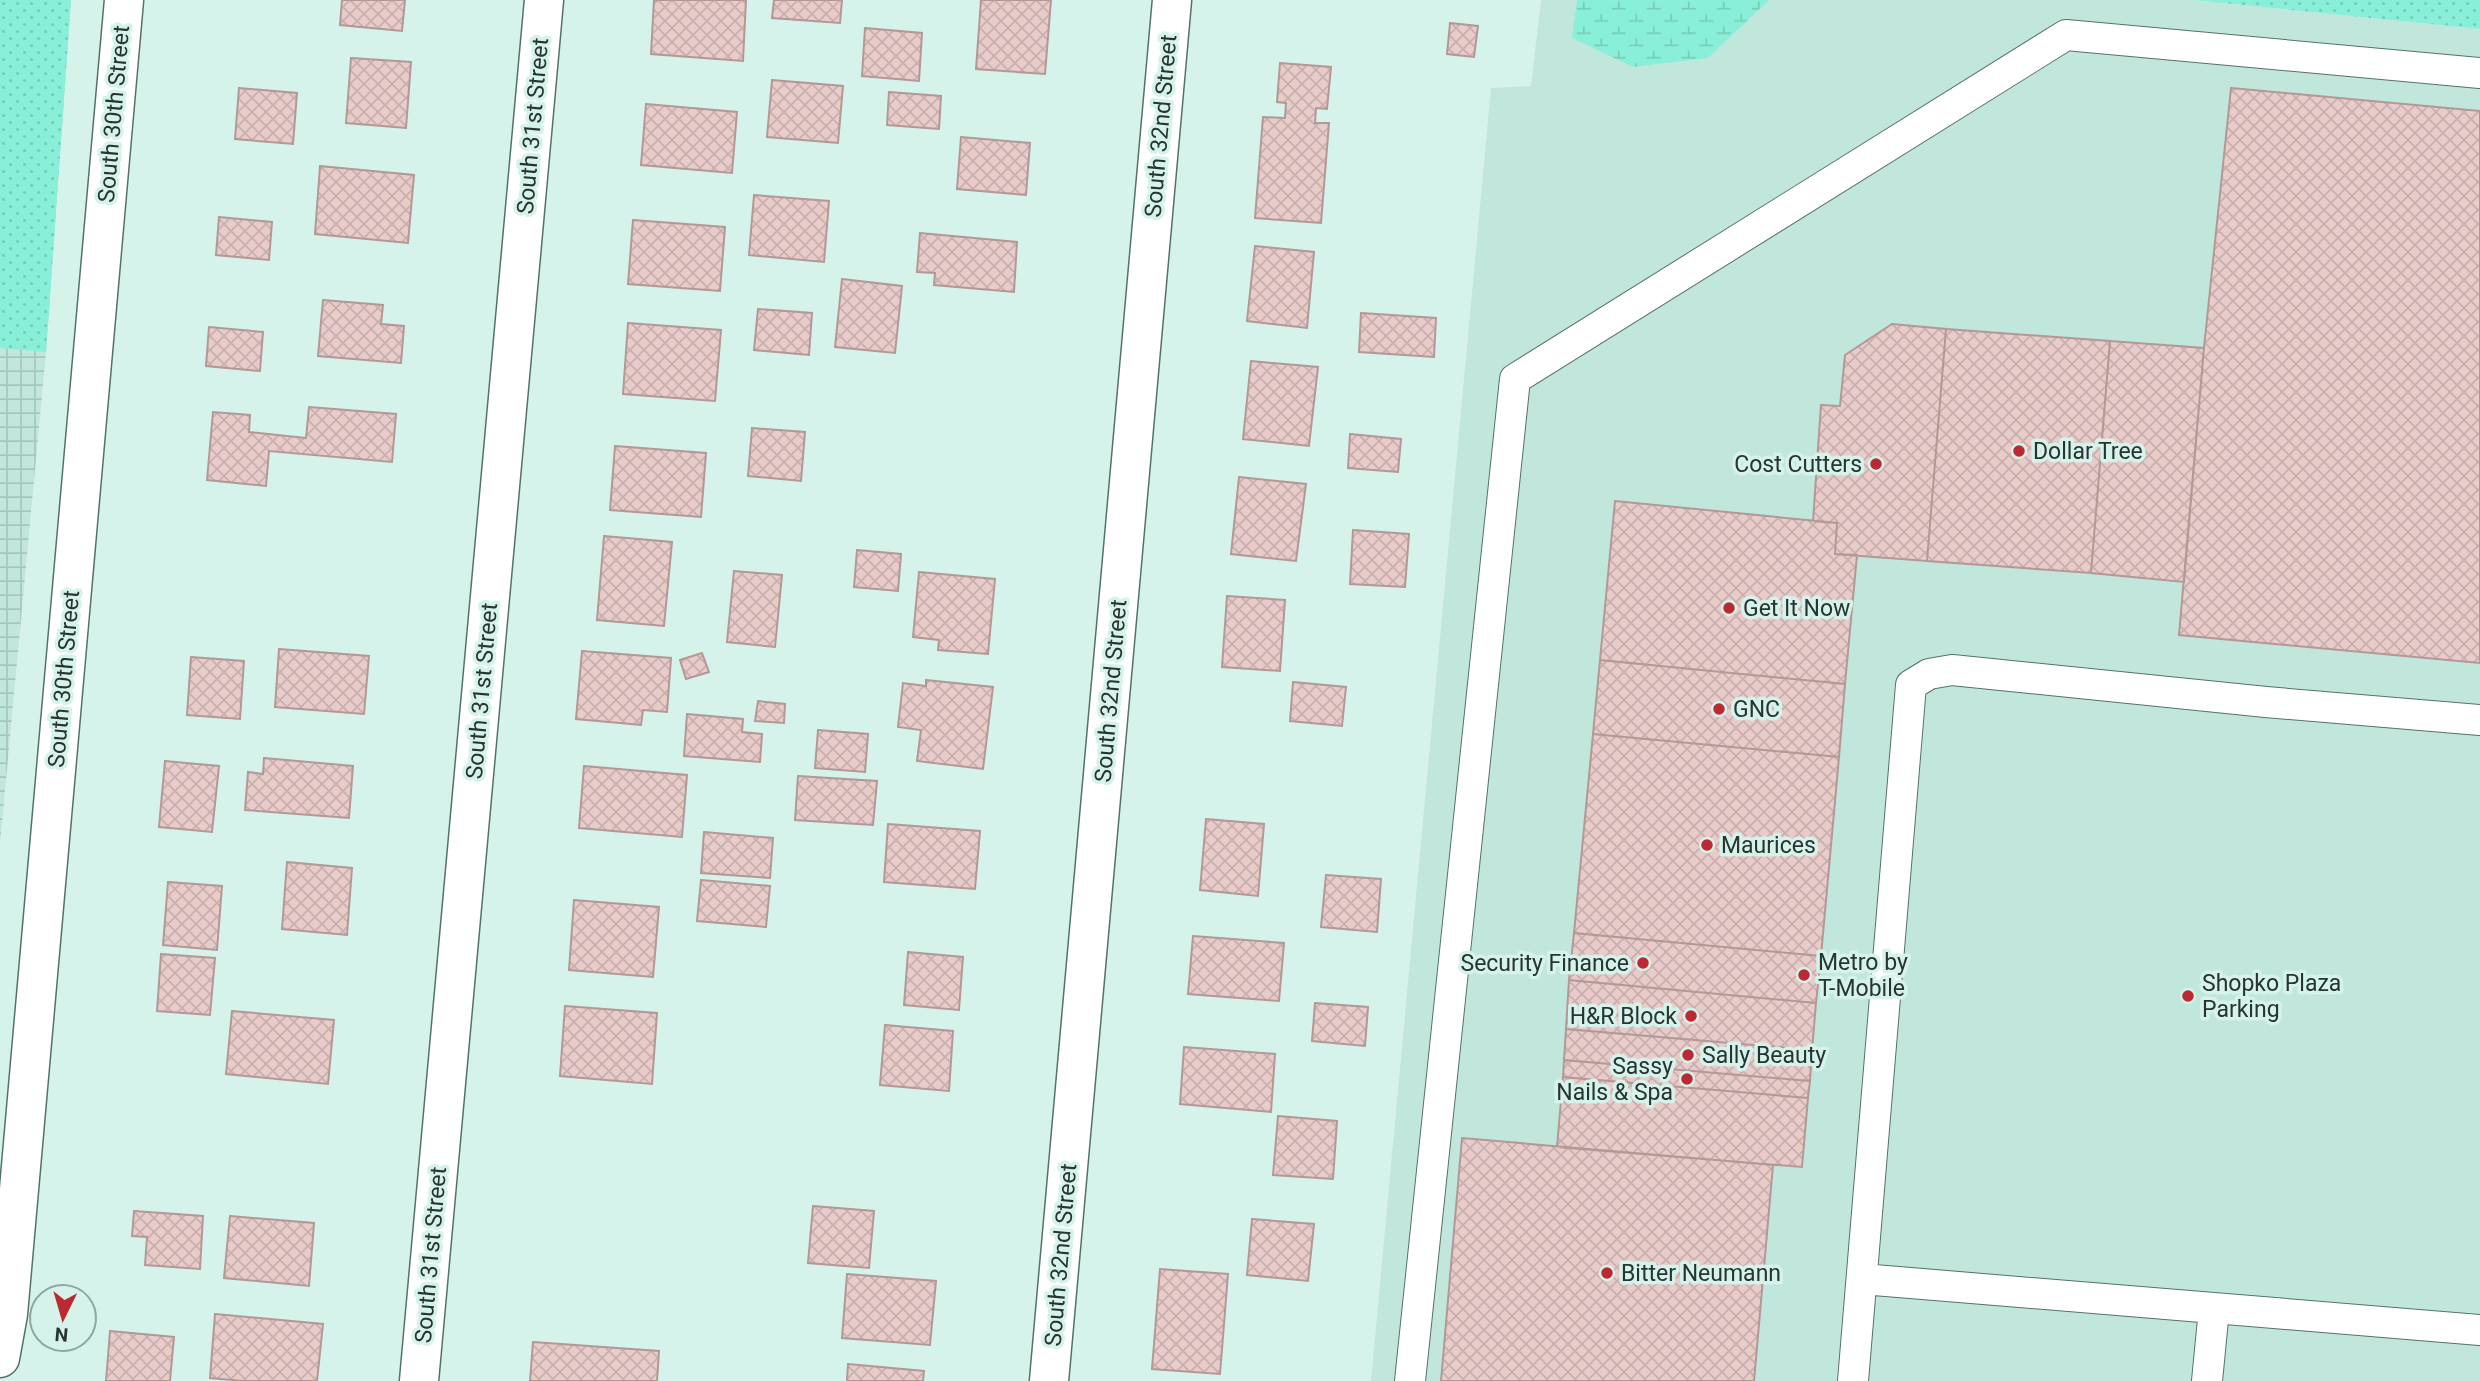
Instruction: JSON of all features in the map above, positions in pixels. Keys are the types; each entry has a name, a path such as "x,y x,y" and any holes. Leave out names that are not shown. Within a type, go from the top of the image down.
{"street":[{"name":"South 30th Street","path":"0,1358 8,1314 124,0"},
{"name":"South 31st Street","path":"419,1381 544,0"},
{"name":"South 32nd Street","path":"1049,1381 1172,0"}],"lane":[{"path":"1410,1381 1516,379 2066,35 2480,73"},
{"path":"1853,1381 1911,685 1929,674 1952,670 2266,702 2480,720"},
{"path":"1862,1279 2480,1330"},
{"path":"2207,1381 2214,1309"}],"shaded area":[{"path":"0,0 71,0 46,352 0,844"},
{"path":"1541,0 2193,0 2480,29 2480,1381 1371,1381 1491,88 1531,86"}],"green space":[{"path":"0,0 71,0 46,352 0,348"},
{"path":"1577,0 1769,0 1708,58 1633,67 1572,38"},
{"path":"2193,0 2480,0 2480,29"}],"building":[{"path":"342,0 405,0 402,31 340,25"},
{"path":"654,0 746,0 743,61 651,54"},
{"path":"774,0 842,0 840,23 772,18"},
{"path":"981,0 1051,0 1045,74 976,69"},
{"path":"1450,23 1478,26 1474,57 1447,54"},
{"path":"865,28 922,33 919,81 862,76"},
{"path":"351,58 411,62 406,128 346,123"},
{"path":"1280,63 1331,67 1327,109 1316,108 1315,123 1329,123 1321,223 1255,218 1263,117 1285,118 1286,103 1277,102"},
{"path":"772,80 843,86 838,143 767,137"},
{"path":"239,88 297,93 293,144 235,139"},
{"path":"2231,88 2480,111 2480,663 2179,635 2204,348"},
{"path":"889,92 941,96 939,129 887,125"},
{"path":"646,104 737,112 732,173 641,165"},
{"path":"961,137 1030,143 1026,195 957,189"},
{"path":"320,166 414,175 408,243 315,234"},
{"path":"754,195 829,201 824,262 749,255"},
{"path":"219,217 272,222 269,260 216,255"},
{"path":"633,220 725,227 720,291 628,284"},
{"path":"920,233 1017,242 1014,292 934,285 935,273 917,272"},
{"path":"1255,246 1314,252 1307,328 1247,321"},
{"path":"842,279 902,286 895,353 835,347"},
{"path":"323,300 383,305 381,324 404,326 401,363 318,356"},
{"path":"758,309 812,313 809,355 754,350"},
{"path":"1361,313 1436,318 1434,357 1359,352"},
{"path":"628,323 721,330 715,401 623,394"},
{"name":"Cost Cutters","path":"1892,324 1946,329 1927,561 1835,554 1837,523 1813,521 1821,405 1840,406 1845,355"},
{"path":"209,327 263,332 260,371 206,366"},
{"name":"Dollar Tree","path":"1946,329 2110,341 2091,573 1927,561"},
{"path":"2110,341 2204,348 2184,582 2091,573"},
{"path":"1251,361 1318,367 1309,446 1243,439"},
{"path":"309,407 396,414 392,462 269,451 266,486 207,480 213,412 250,415 249,432 306,438"},
{"path":"752,428 805,432 801,481 748,476"},
{"path":"1350,434 1401,439 1398,472 1348,468"},
{"path":"615,446 706,453 701,517 610,510"},
{"path":"1239,477 1306,484 1296,561 1231,554"},
{"name":"Get It Now","path":"1615,501 1837,523 1835,554 1857,555 1845,684 1600,660"},
{"path":"1353,530 1409,534 1405,587 1350,584"},
{"path":"604,536 672,542 664,626 597,620"},
{"path":"857,550 901,554 898,591 854,587"},
{"path":"734,571 782,575 775,647 727,642"},
{"path":"919,572 995,579 988,654 938,650 939,640 913,637"},
{"path":"1227,596 1285,600 1280,671 1222,667"},
{"path":"279,649 369,656 364,714 275,707"},
{"path":"582,651 671,658 667,712 643,710 641,725 576,719"},
{"path":"702,653 709,672 686,679 680,660"},
{"path":"191,657 244,661 240,719 187,715"},
{"name":"GNC","path":"1600,660 1845,684 1839,757 1593,734"},
{"path":"926,680 993,687 983,769 917,761 921,730 898,727 903,683 926,686"},
{"path":"1293,682 1346,687 1342,726 1290,721"},
{"path":"758,701 785,704 784,723 755,721"},
{"path":"687,714 743,719 742,732 762,734 760,762 684,756"},
{"path":"818,730 868,734 865,772 815,768"},
{"name":"Maurices","path":"1593,734 1839,757 1821,956 1574,933"},
{"path":"264,758 353,766 349,818 245,810 248,772 263,774"},
{"path":"165,761 219,766 212,832 159,827"},
{"path":"584,766 687,775 682,837 579,828"},
{"path":"798,776 877,781 873,825 795,820"},
{"path":"1206,819 1264,824 1258,896 1200,890"},
{"path":"888,824 980,831 975,889 884,882"},
{"path":"704,832 773,838 770,878 701,873"},
{"path":"287,862 352,868 347,935 282,929"},
{"path":"1326,875 1381,879 1377,932 1321,927"},
{"path":"701,880 770,886 766,927 697,921"},
{"path":"168,882 222,886 217,950 163,945"},
{"path":"574,900 659,907 653,977 569,970"},
{"path":"1574,933 1821,956 1816,1003 1569,980"},
{"path":"1193,936 1284,943 1279,1001 1188,994"},
{"path":"908,952 963,957 959,1010 904,1005"},
{"path":"161,954 215,958 210,1015 157,1011"},
{"name":"H&R Block","path":"1569,980 1816,1003 1812,1050 1566,1029"},
{"path":"1315,1003 1368,1007 1365,1046 1312,1041"},
{"path":"565,1006 657,1013 652,1084 560,1076"},
{"path":"232,1011 334,1020 328,1084 226,1074"},
{"path":"885,1025 953,1031 949,1091 880,1085"},
{"name":"Sally Beauty","path":"1566,1029 1812,1050 1810,1081 1564,1060"},
{"path":"1184,1047 1275,1054 1271,1112 1180,1104"},
{"name":"Sassy Nails & Spa","path":"1564,1060 1810,1081 1808,1098 1563,1077"},
{"path":"1563,1077 1808,1098 1802,1167 1557,1147"},
{"path":"1278,1116 1337,1121 1333,1179 1273,1175"},
{"name":"Bitter Neumann","path":"1462,1138 1773,1165 1754,1381 1441,1381"},
{"path":"813,1206 874,1211 869,1268 808,1263"},
{"path":"134,1211 203,1216 200,1269 145,1265 147,1237 132,1236"},
{"path":"230,1216 314,1223 309,1286 224,1278"},
{"path":"1252,1219 1314,1224 1308,1281 1247,1275"},
{"path":"1160,1269 1228,1274 1220,1374 1152,1369"},
{"path":"847,1274 936,1281 930,1345 842,1338"},
{"path":"215,1314 323,1324 317,1381 210,1378"},
{"path":"110,1331 174,1337 170,1381 106,1381"},
{"path":"533,1342 659,1351 657,1381 530,1381"},
{"path":"848,1364 924,1371 923,1381 847,1381"}],"place":[{"name":"Dollar Tree","path":"2019,451"},
{"name":"Cost Cutters","path":"1876,464"},
{"name":"Get It Now","path":"1729,608"},
{"name":"GNC","path":"1719,709"},
{"name":"Maurices","path":"1707,845"},
{"name":"Security Finance","path":"1643,963"},
{"name":"Metro by T-Mobile","path":"1804,975"},
{"name":"Shopko Plaza Parking","path":"2188,996"},
{"name":"H&R Block","path":"1691,1016"},
{"name":"Sally Beauty","path":"1688,1055"},
{"name":"Sassy Nails & Spa","path":"1687,1079"},
{"name":"Bitter Neumann","path":"1607,1273"}]}
